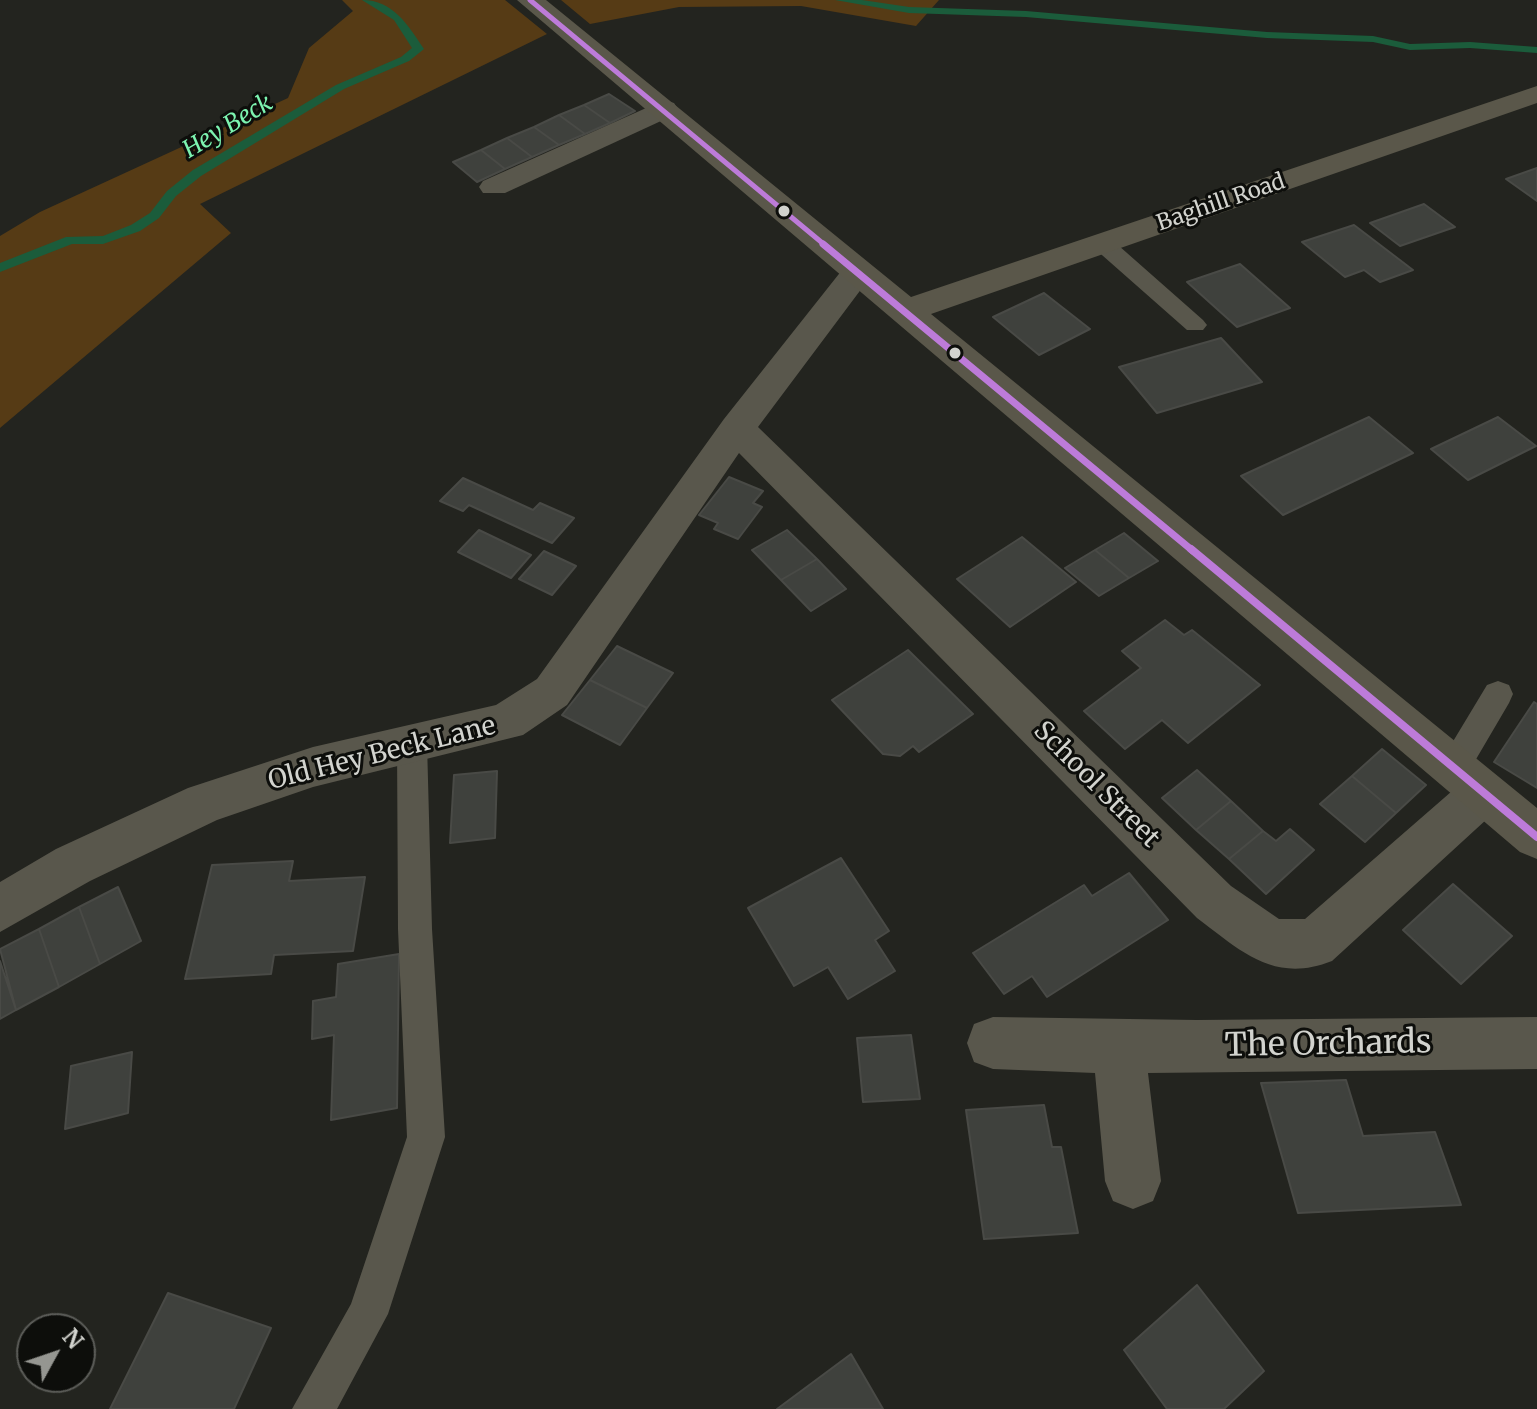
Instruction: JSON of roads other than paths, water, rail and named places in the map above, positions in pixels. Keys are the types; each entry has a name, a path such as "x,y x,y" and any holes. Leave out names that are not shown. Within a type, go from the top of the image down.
{"street":[{"path":"530,0 1537,837"},
{"name":"Baghill Road","path":"905,311 1537,94"},
{"path":"494,187 664,109"},
{"name":"Old Hey Beck Lane","path":"0,909 73,865 204,803 313,767 507,722 552,692 737,428 858,272"},
{"name":"School Street","path":"737,428 1214,902 1271,943 1314,944 1468,781"},
{"name":"The Orchards","path":"993,1043 1119,1049 1326,1043 1537,1043"},
{"path":"1119,1049 1133,1181"}],"lane":[{"path":"1102,243 1195,325"},
{"path":"1468,781 1498,694"},
{"path":"313,1409 368,1314 426,1137 415,929 412,743"}],"waterway":[{"name":"Hey Beck","path":"0,268 71,240 103,240 145,223 179,186 197,173 340,87 405,59 418,49 398,18 367,0"},
{"path":"840,0 909,10 1026,14 1267,35 1373,39 1410,47 1470,45 1537,50"}]}
